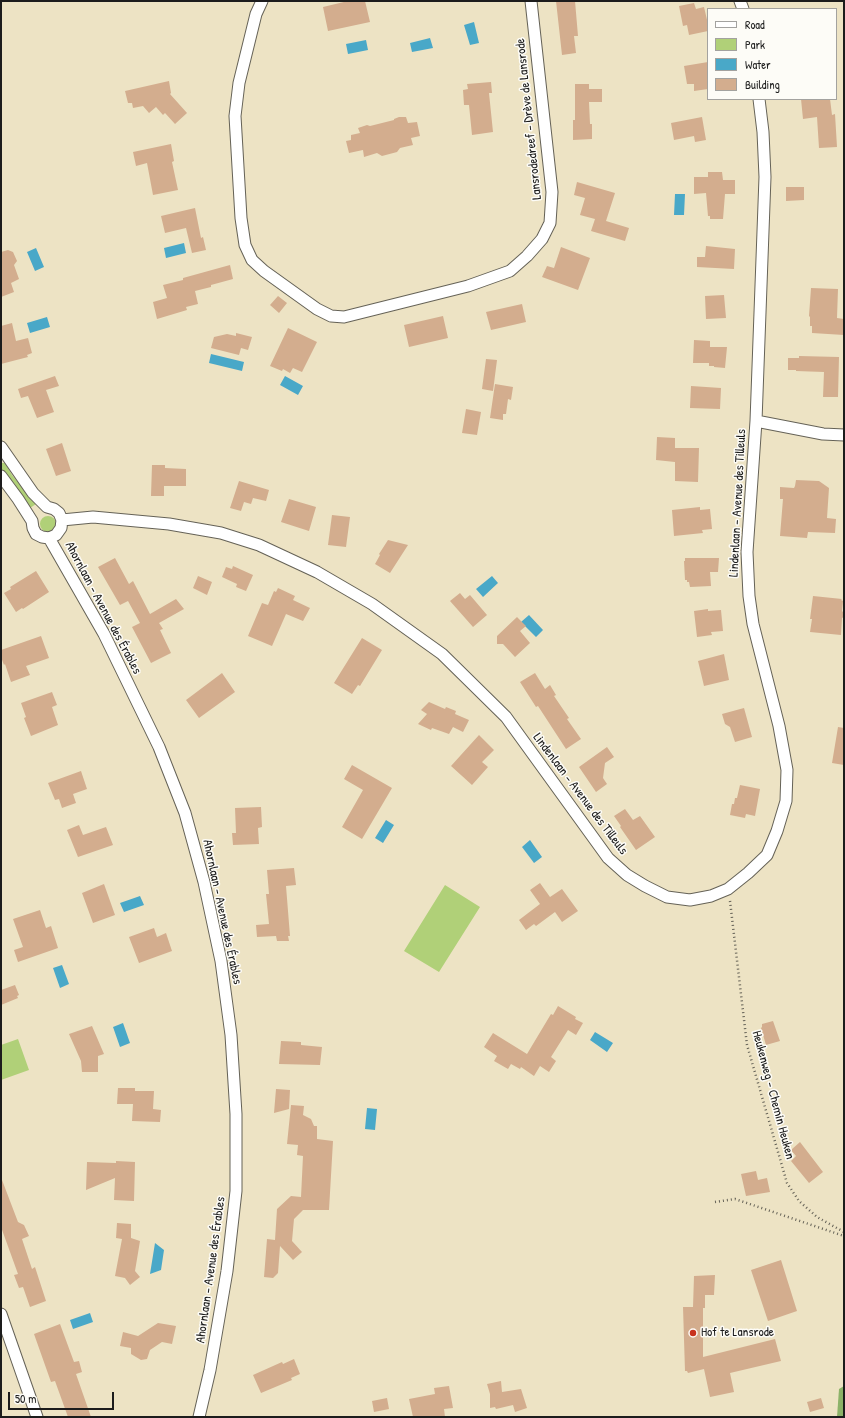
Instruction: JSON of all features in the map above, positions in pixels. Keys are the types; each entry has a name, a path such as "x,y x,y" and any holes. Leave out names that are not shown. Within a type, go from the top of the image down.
{"street":[{"name":"Lansrodedreef - Drève de Lansrode","path":"262,1 256,14 239,83 235,116 241,218 245,245 252,260 264,271 318,309 332,316 344,317 468,286 510,271 527,256 542,239 550,223 552,192 530,1"},
{"name":"Lindenlaan - Avenue des Tilleuls","path":"62,520 93,517 154,522 222,534 259,545 317,572 372,604 442,654 506,717 608,858 626,875 667,896 682,899 690,900 711,896 728,889 767,855 777,831 786,801 787,770 779,726 753,624 749,596 747,552 756,421 765,176 763,132 759,100"},
{"path":"756,421 823,434 844,436"},
{"path":"2,450 33,493 48,507 54,509 62,520"},
{"name":"Ahornlaan - Avenue des Érables","path":"1,476 10,486 32,522 36,534 49,538 56,535 61,528 62,520"},
{"path":"32,522 34,514 40,509 48,507"},
{"name":"Ahornlaan - Avenue des Érables","path":"49,538 104,634 160,747 185,812 204,882 221,961 231,1035 236,1114 236,1192 227,1271 210,1370 199,1417"},
{"path":"1,1314 37,1417"}],"path":[{"name":"Heukenweg - Chemin Heuken","path":"728,889 747,1045 787,1183 799,1201 817,1217 844,1232"},
{"path":"715,1202 735,1199 844,1236"}],"green space":[{"path":"2,463 5,463 12,475 36,504 30,508 14,483 1,470"},
{"path":"48,516 55,521 56,524 51,531 48,532 41,527 40,524 45,517"},
{"path":"445,885 480,907 439,972 404,951"},
{"path":"18,1039 29,1070 1,1080 1,1045"},
{"path":"844,1386 844,1417 837,1417 839,1389"}],"water":[{"path":"474,22 479,43 470,45 464,25"},
{"path":"430,38 433,48 412,52 410,43"},
{"path":"366,40 368,50 348,54 346,44"},
{"path":"675,194 685,194 684,215 674,215"},
{"path":"184,243 186,253 166,258 164,248"},
{"path":"36,248 44,267 35,271 27,252"},
{"path":"47,317 50,327 30,333 27,323"},
{"path":"211,354 244,362 242,371 209,363"},
{"path":"285,376 303,386 298,395 280,385"},
{"path":"492,576 498,583 483,597 476,589"},
{"path":"529,615 543,630 536,637 521,622"},
{"path":"386,820 394,825 383,843 375,838"},
{"path":"530,840 542,857 534,863 522,847"},
{"path":"140,896 144,905 124,912 120,903"},
{"path":"62,965 69,984 60,988 53,968"},
{"path":"123,1023 130,1043 120,1047 113,1027"},
{"path":"595,1032 613,1043 607,1052 590,1040"},
{"path":"367,1108 377,1109 375,1130 365,1129"},
{"path":"155,1243 164,1250 161,1270 150,1274"},
{"path":"90,1313 93,1322 73,1329 70,1320"}],"building":[{"path":"348,1 365,1 370,22 328,31 323,7"},
{"path":"556,1 575,1 578,36 574,36 576,53 562,55"},
{"path":"694,3 696,9 704,7 707,20 707,31 689,35 687,25 683,26 679,6"},
{"path":"707,62 707,89 694,91 694,84 687,84 684,66"},
{"path":"169,81 170,94 187,113 175,124 165,113 163,115 156,107 149,113 143,106 133,108 132,103 128,103 125,91"},
{"path":"491,82 492,93 489,93 493,132 472,135 469,105 464,105 463,90 468,89 467,84"},
{"path":"575,84 589,84 589,89 602,89 602,102 589,102 590,124 592,124 592,139 573,140 573,120 575,120"},
{"path":"801,100 830,100 832,115 835,114 837,147 819,148 817,117 803,119"},
{"path":"399,117 406,117 408,123 417,122 420,136 411,138 413,145 400,148 397,152 382,156 377,153 364,157 363,150 349,153 346,141 351,140 351,135 360,133 358,128 394,120"},
{"path":"702,117 706,140 695,142 694,136 674,140 671,123"},
{"path":"171,144 174,161 172,162 178,190 153,195 147,163 136,166 133,152"},
{"path":"708,172 722,172 723,180 735,180 735,194 725,194 723,219 710,219 710,216 708,216 706,193 694,194 694,177 708,177"},
{"path":"577,182 615,193 606,221 629,228 625,241 591,231 595,219 580,215 585,198 574,195"},
{"path":"786,187 804,187 804,200 786,201"},
{"path":"195,208 201,238 203,237 206,250 192,253 186,228 165,233 161,216"},
{"path":"706,246 735,249 734,269 697,267 697,257 705,257"},
{"path":"561,247 590,258 578,290 542,277 547,266 554,268"},
{"path":"8,250 13,252 17,261 14,265 19,279 11,283 14,292 1,297 1,252"},
{"path":"230,265 233,279 195,291 198,304 186,307 187,310 157,319 153,302 167,298 163,285"},
{"path":"811,288 838,289 837,318 844,319 844,335 812,333 812,326 810,326 809,316"},
{"path":"724,295 726,318 706,319 705,296"},
{"path":"278,296 287,303 279,313 270,305"},
{"path":"522,304 526,322 491,330 486,312"},
{"path":"443,316 448,338 409,347 404,325"},
{"path":"12,323 16,341 28,338 32,353 27,355 28,357 1,364 1,326"},
{"path":"288,328 317,342 302,372 293,368 290,373 283,369 282,371 270,366"},
{"path":"236,333 252,337 248,350 241,348 239,355 211,348 214,337 227,334 236,336"},
{"path":"694,340 710,341 710,347 727,347 725,368 709,366 709,363 693,363"},
{"path":"799,356 839,357 838,397 823,397 824,372 788,370 788,358 799,358"},
{"path":"486,359 497,360 493,391 482,389"},
{"path":"55,376 59,386 46,390 54,412 37,418 28,396 21,398 18,389"},
{"path":"495,384 513,387 511,400 508,399 506,414 503,414 503,420 490,418"},
{"path":"691,386 721,388 720,409 690,408"},
{"path":"466,409 481,412 477,435 462,433"},
{"path":"657,437 675,438 675,448 699,448 698,482 675,481 675,462 656,460"},
{"path":"62,443 71,471 56,476 46,449"},
{"path":"152,465 165,465 165,468 186,469 186,486 164,486 164,496 151,496"},
{"path":"796,480 819,481 829,488 827,518 836,519 835,533 808,532 807,538 780,536 783,499 780,499 780,487 794,488"},
{"path":"239,481 269,490 266,501 253,498 251,504 244,502 241,511 230,508"},
{"path":"289,499 316,507 309,531 281,522"},
{"path":"700,507 700,510 710,509 712,529 702,530 703,533 674,536 672,510"},
{"path":"332,515 350,517 346,547 328,545"},
{"path":"388,540 408,545 390,573 375,564 380,555 379,554"},
{"path":"115,558 129,584 133,581 150,614 176,599 184,609 159,623 163,629 160,630 171,653 151,663 132,627 140,623 128,601 120,605 98,567"},
{"path":"685,558 719,558 718,572 710,572 711,586 690,587 689,582 685,580"},
{"path":"233,566 253,575 246,591 236,587 237,584 222,577 226,567 232,569"},
{"path":"36,571 49,592 16,612 4,593 11,589 10,587"},
{"path":"198,576 212,582 207,595 193,588"},
{"path":"278,588 295,596 293,600 310,608 303,621 286,614 272,646 248,636 262,603 268,605 274,591 276,592"},
{"path":"460,593 465,599 470,595 487,615 473,627 450,601"},
{"path":"813,596 842,599 842,611 844,613 844,617 842,618 841,635 810,632"},
{"path":"708,609 708,611 721,610 723,631 711,632 712,635 697,637 694,611"},
{"path":"517,617 526,626 520,631 530,643 515,657 503,644 497,644 497,636"},
{"path":"41,636 49,658 26,666 30,675 11,682 1,657 1,650"},
{"path":"362,638 382,650 360,686 358,685 352,694 334,683"},
{"path":"724,654 729,680 704,686 698,661"},
{"path":"222,673 235,692 199,718 186,700"},
{"path":"535,673 545,689 550,685 556,695 554,696 569,718 567,719 581,739 566,749 538,706 536,707 520,682"},
{"path":"52,692 57,705 52,707 58,725 31,736 24,718 26,717 21,703"},
{"path":"429,702 445,709 446,707 456,711 455,714 469,720 463,732 453,727 449,734 432,728 431,730 418,724 427,714 421,710"},
{"path":"744,708 752,737 735,742 730,727 725,724 722,714"},
{"path":"838,727 844,728 844,765 832,763"},
{"path":"479,735 494,750 482,762 488,767 472,785 451,766"},
{"path":"607,747 614,757 605,763 603,778 607,784 596,792 579,767"},
{"path":"352,765 392,788 362,839 342,827 363,790 344,779"},
{"path":"81,771 87,789 73,794 76,803 62,808 59,799 55,800 48,783"},
{"path":"740,785 760,789 755,816 746,814 745,818 730,815 732,804 734,804 735,798 737,798"},
{"path":"261,807 262,827 258,828 259,844 233,845 232,833 236,833 235,808"},
{"path":"625,809 633,820 640,816 655,837 636,850 614,816"},
{"path":"79,825 83,835 106,827 113,845 78,857 67,830"},
{"path":"294,868 296,885 286,886 290,936 288,936 289,941 277,941 276,936 257,937 256,925 269,924 266,894 269,894 267,870"},
{"path":"540,883 550,897 562,889 578,911 562,922 555,912 536,926 534,924 526,930 519,920 540,904 530,890"},
{"path":"104,884 115,915 93,923 82,893"},
{"path":"40,910 46,928 51,926 58,948 18,962 14,950 23,947 13,919"},
{"path":"154,928 157,937 166,933 172,951 139,963 129,937"},
{"path":"15,985 19,995 17,996 18,998 1,1005 1,990"},
{"path":"558,1006 583,1023 576,1035 568,1030 551,1057 556,1061 549,1072 540,1066 534,1076 521,1067 520,1069 511,1064 508,1069 494,1061 497,1056 484,1047 493,1033 527,1054 551,1014 553,1015"},
{"path":"773,1021 780,1041 766,1045 761,1028 762,1024"},
{"path":"92,1026 104,1054 98,1056 98,1072 82,1072 81,1061 69,1034"},
{"path":"281,1041 301,1042 301,1045 322,1047 320,1065 279,1064"},
{"path":"118,1088 135,1088 135,1091 154,1091 153,1109 161,1110 160,1122 132,1121 133,1104 117,1104"},
{"path":"276,1089 290,1090 289,1109 274,1113"},
{"path":"291,1105 304,1106 303,1115 311,1119 314,1126 317,1126 317,1139 333,1141 329,1210 303,1210 294,1219 292,1241 302,1252 293,1260 280,1246 278,1273 273,1278 264,1277 267,1239 275,1240 277,1209 291,1196 301,1197 303,1156 297,1155 298,1145 287,1144"},
{"path":"800,1142 823,1172 809,1183 791,1161 796,1156 791,1150"},
{"path":"116,1161 135,1162 134,1201 114,1200 115,1178 86,1190 87,1162 116,1163"},
{"path":"756,1171 758,1180 767,1178 770,1192 746,1196 741,1174"},
{"path":"1,1180 18,1222 24,1225 29,1236 22,1239 32,1269 35,1267 46,1301 30,1307 23,1287 19,1288 14,1275 18,1274 1,1227"},
{"path":"117,1223 131,1224 131,1238 140,1241 135,1271 140,1277 130,1285 125,1278 115,1276 122,1239 116,1238"},
{"name":"Hof te Lansrode","path":"781,1260 797,1311 768,1321 751,1270"},
{"name":"Hof te Lansrode","path":"715,1275 714,1295 705,1295 705,1308 703,1308 703,1357 775,1339 781,1361 730,1373 734,1392 710,1397 704,1369 688,1373 685,1371 683,1307 693,1307 694,1276"},
{"path":"158,1323 176,1326 172,1344 162,1342 150,1350 147,1359 141,1360 131,1354 131,1348 120,1346 123,1332 138,1336"},
{"path":"60,1324 74,1362 79,1361 82,1372 76,1374 91,1417 68,1417 55,1381 51,1382 34,1334"},
{"path":"294,1359 300,1374 291,1378 292,1380 261,1393 253,1375 282,1362 283,1364"},
{"path":"501,1381 502,1392 521,1389 527,1408 515,1412 513,1405 496,1409 495,1407 490,1408 490,1394 487,1384"},
{"path":"449,1386 453,1408 444,1409 445,1417 413,1417 409,1399 435,1394 434,1388"},
{"path":"387,1398 389,1409 374,1412 372,1401"},
{"path":"821,1398 824,1408 810,1412 807,1402"}],"place":[{"name":"Hof te Lansrode","path":"693,1333"}]}
